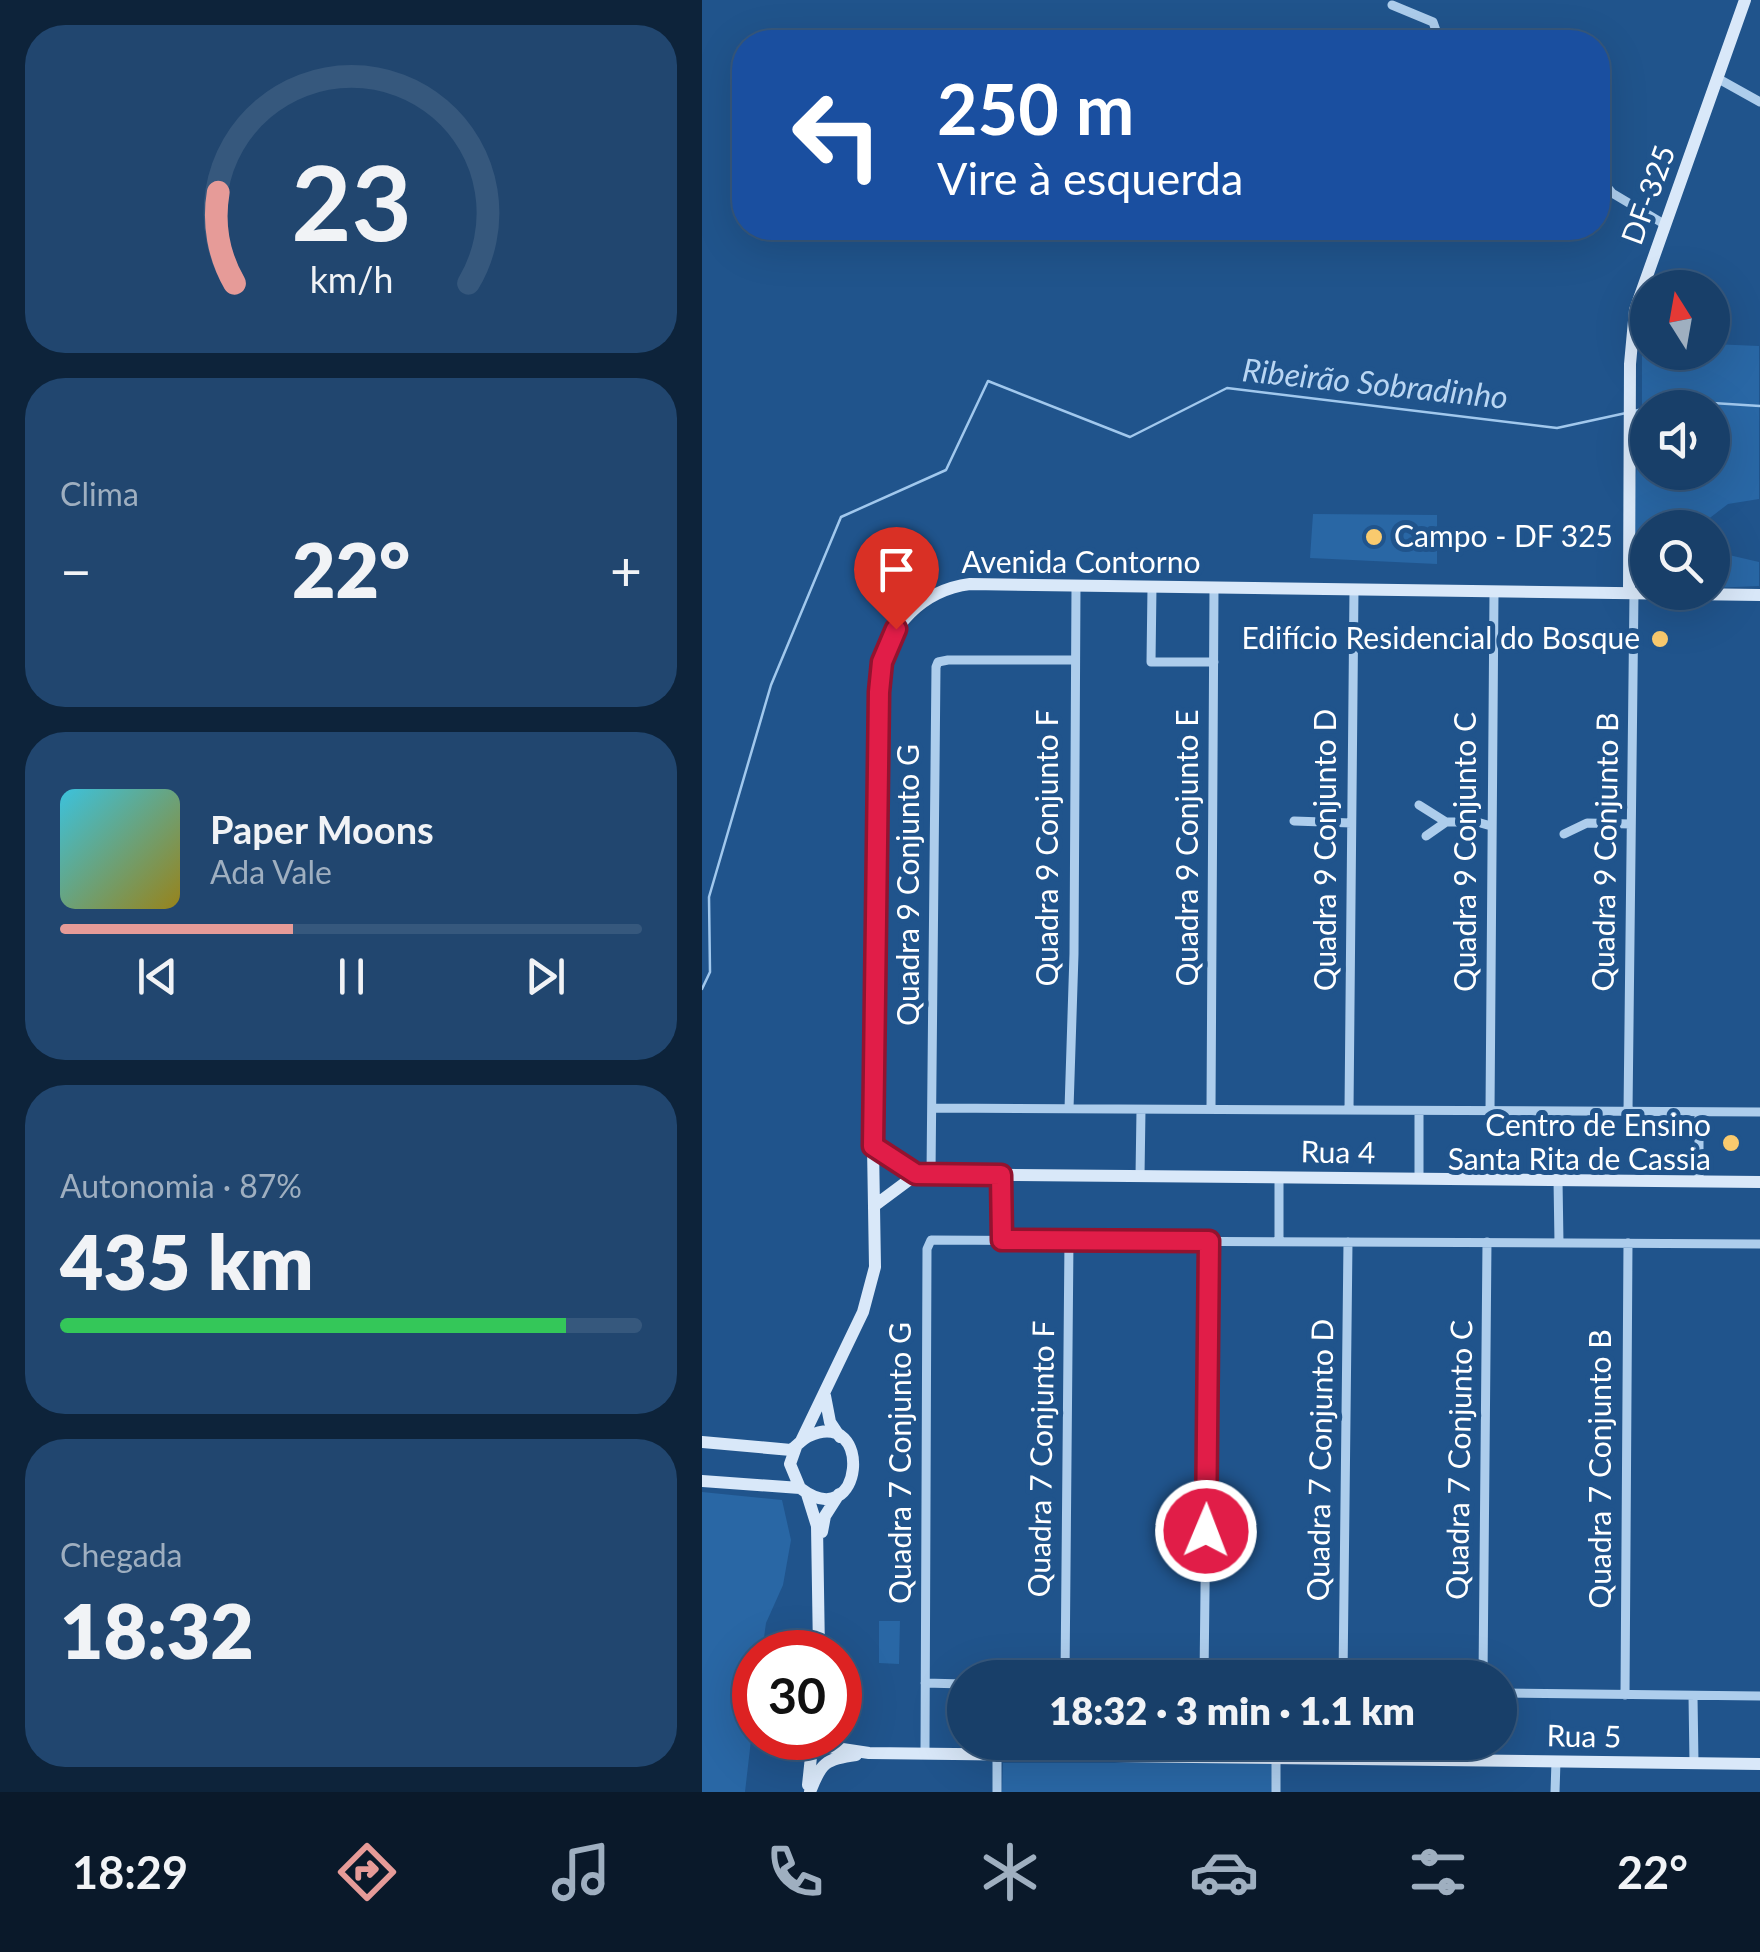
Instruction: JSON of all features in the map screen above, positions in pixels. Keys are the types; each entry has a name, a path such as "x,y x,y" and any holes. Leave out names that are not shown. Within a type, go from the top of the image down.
{"street":[{"name":"DF-325","path":"1631,510 1630,343 1635,310 1745,0"},
{"path":"1392,5 1433,22 1436,30"},
{"path":"1717,78 1760,102"},
{"path":"1610,190 1664,224"},
{"name":"Avenida Contorno","path":"798,1444 870,1292 875,1267 879,692 885,652 905,618 942,590 970,584 1630,593"},
{"name":"Quadra 9 Conjunto F","path":"1069,1109 1076,586"},
{"path":"1152,587 1151,662 1214,662"},
{"name":"Quadra 9 Conjunto E","path":"1211,1109 1214,588"},
{"name":"Quadra 9 Conjunto D","path":"1350,1110 1354,590"},
{"name":"Quadra 9 Conjunto C","path":"1490,1112 1494,592"},
{"name":"Avenida Contorno","path":"1730,595 1760,596"},
{"name":"Quadra 9 Conjunto B","path":"1628,1112 1631,610"},
{"name":"Quadra 9 Conjunto G","path":"924,1174 933,1108 938,662 1074,660"},
{"path":"1419,806 1446,822 1491,826"},
{"path":"1294,822 1351,823"},
{"path":"1426,836 1446,822"},
{"path":"1564,834 1586,823 1632,824"},
{"path":"933,1108 1760,1112"},
{"path":"1140,1176 1141,1110"},
{"path":"1419,1111 1419,1179"},
{"path":"1699,1113 1700,1182"},
{"path":"873,1146 924,1174 874,1206"},
{"name":"Rua 4","path":"924,1174 1760,1182"},
{"path":"1001,1175 1002,1240 1760,1244"},
{"path":"1278,1178 1279,1241"},
{"path":"1558,1180 1559,1243"},
{"name":"Quadra 7 Conjunto G","path":"926,1754 928,1244 934,1240 1002,1240"},
{"name":"Quadra 7 Conjunto F","path":"1065,1660 1069,1240"},
{"path":"1204,1660 1209,1241"},
{"name":"Quadra 7 Conjunto D","path":"1343,1660 1348,1242"},
{"name":"Quadra 7 Conjunto C","path":"1483,1660 1487,1242"},
{"name":"Quadra 7 Conjunto B","path":"1624,1696 1628,1243"},
{"path":"819,1552 825,1516 848,1487 856,1467 854,1456 830,1422 825,1393"},
{"path":"702,1442 791,1450 821,1433 842,1438"},
{"path":"798,1444 790,1464 815,1514 819,1630"},
{"path":"702,1481 804,1491 818,1497 839,1494"},
{"path":"925,1683 947,1684"},
{"path":"1517,1693 1760,1696"},
{"path":"1693,1696 1694,1763"},
{"name":"Rua 5","path":"862,1752 947,1754"},
{"path":"808,1792 811,1760"},
{"path":"808,1792 822,1760"},
{"path":"996,1792 998,1760"},
{"path":"1276,1760 1276,1792"},
{"name":"Rua 5","path":"1415,1760 1760,1764"},
{"path":"1556,1761 1556,1792"}],"shaded area":[{"path":"1730,345 1759,346 1759,499 1728,504 1720,510 1633,510 1635,490 1730,490 1730,390 1642,390 1642,370 1730,370"},
{"name":"Campo - DF 325","path":"1313,514 1437,515 1437,564 1310,558"},
{"path":"1730,555 1759,562 1759,586 1730,587"},
{"path":"702,1492 782,1500 791,1540 783,1585 765,1630 732,1630 732,1760 749,1760 745,1792 702,1792"},
{"path":"879,1621 900,1621 899,1664 879,1663"},
{"path":"1003,1763 1272,1763 1272,1792 1002,1792"}],"waterway":[{"name":"Ribeirão Sobradinho","path":"702,989 710,972 709,897 771,685 841,517 946,470 988,381 1130,437 1227,388 1557,428 1626,413"},
{"name":"Ribeirão Sobradinho","path":"1730,404 1760,406"}],"place":[{"name":"Campo - DF 325","path":"1374,537"},
{"name":"Edifício Residencial do Bosque","path":"1660,639"},
{"name":"Centro de Ensino Santa Rita de Cassia","path":"1731,1143"}],"route":[{"path":"896,629 882,662 879,692 873,1146 916,1174 1001,1175 1002,1240 1209,1241 1206,1531"}]}
